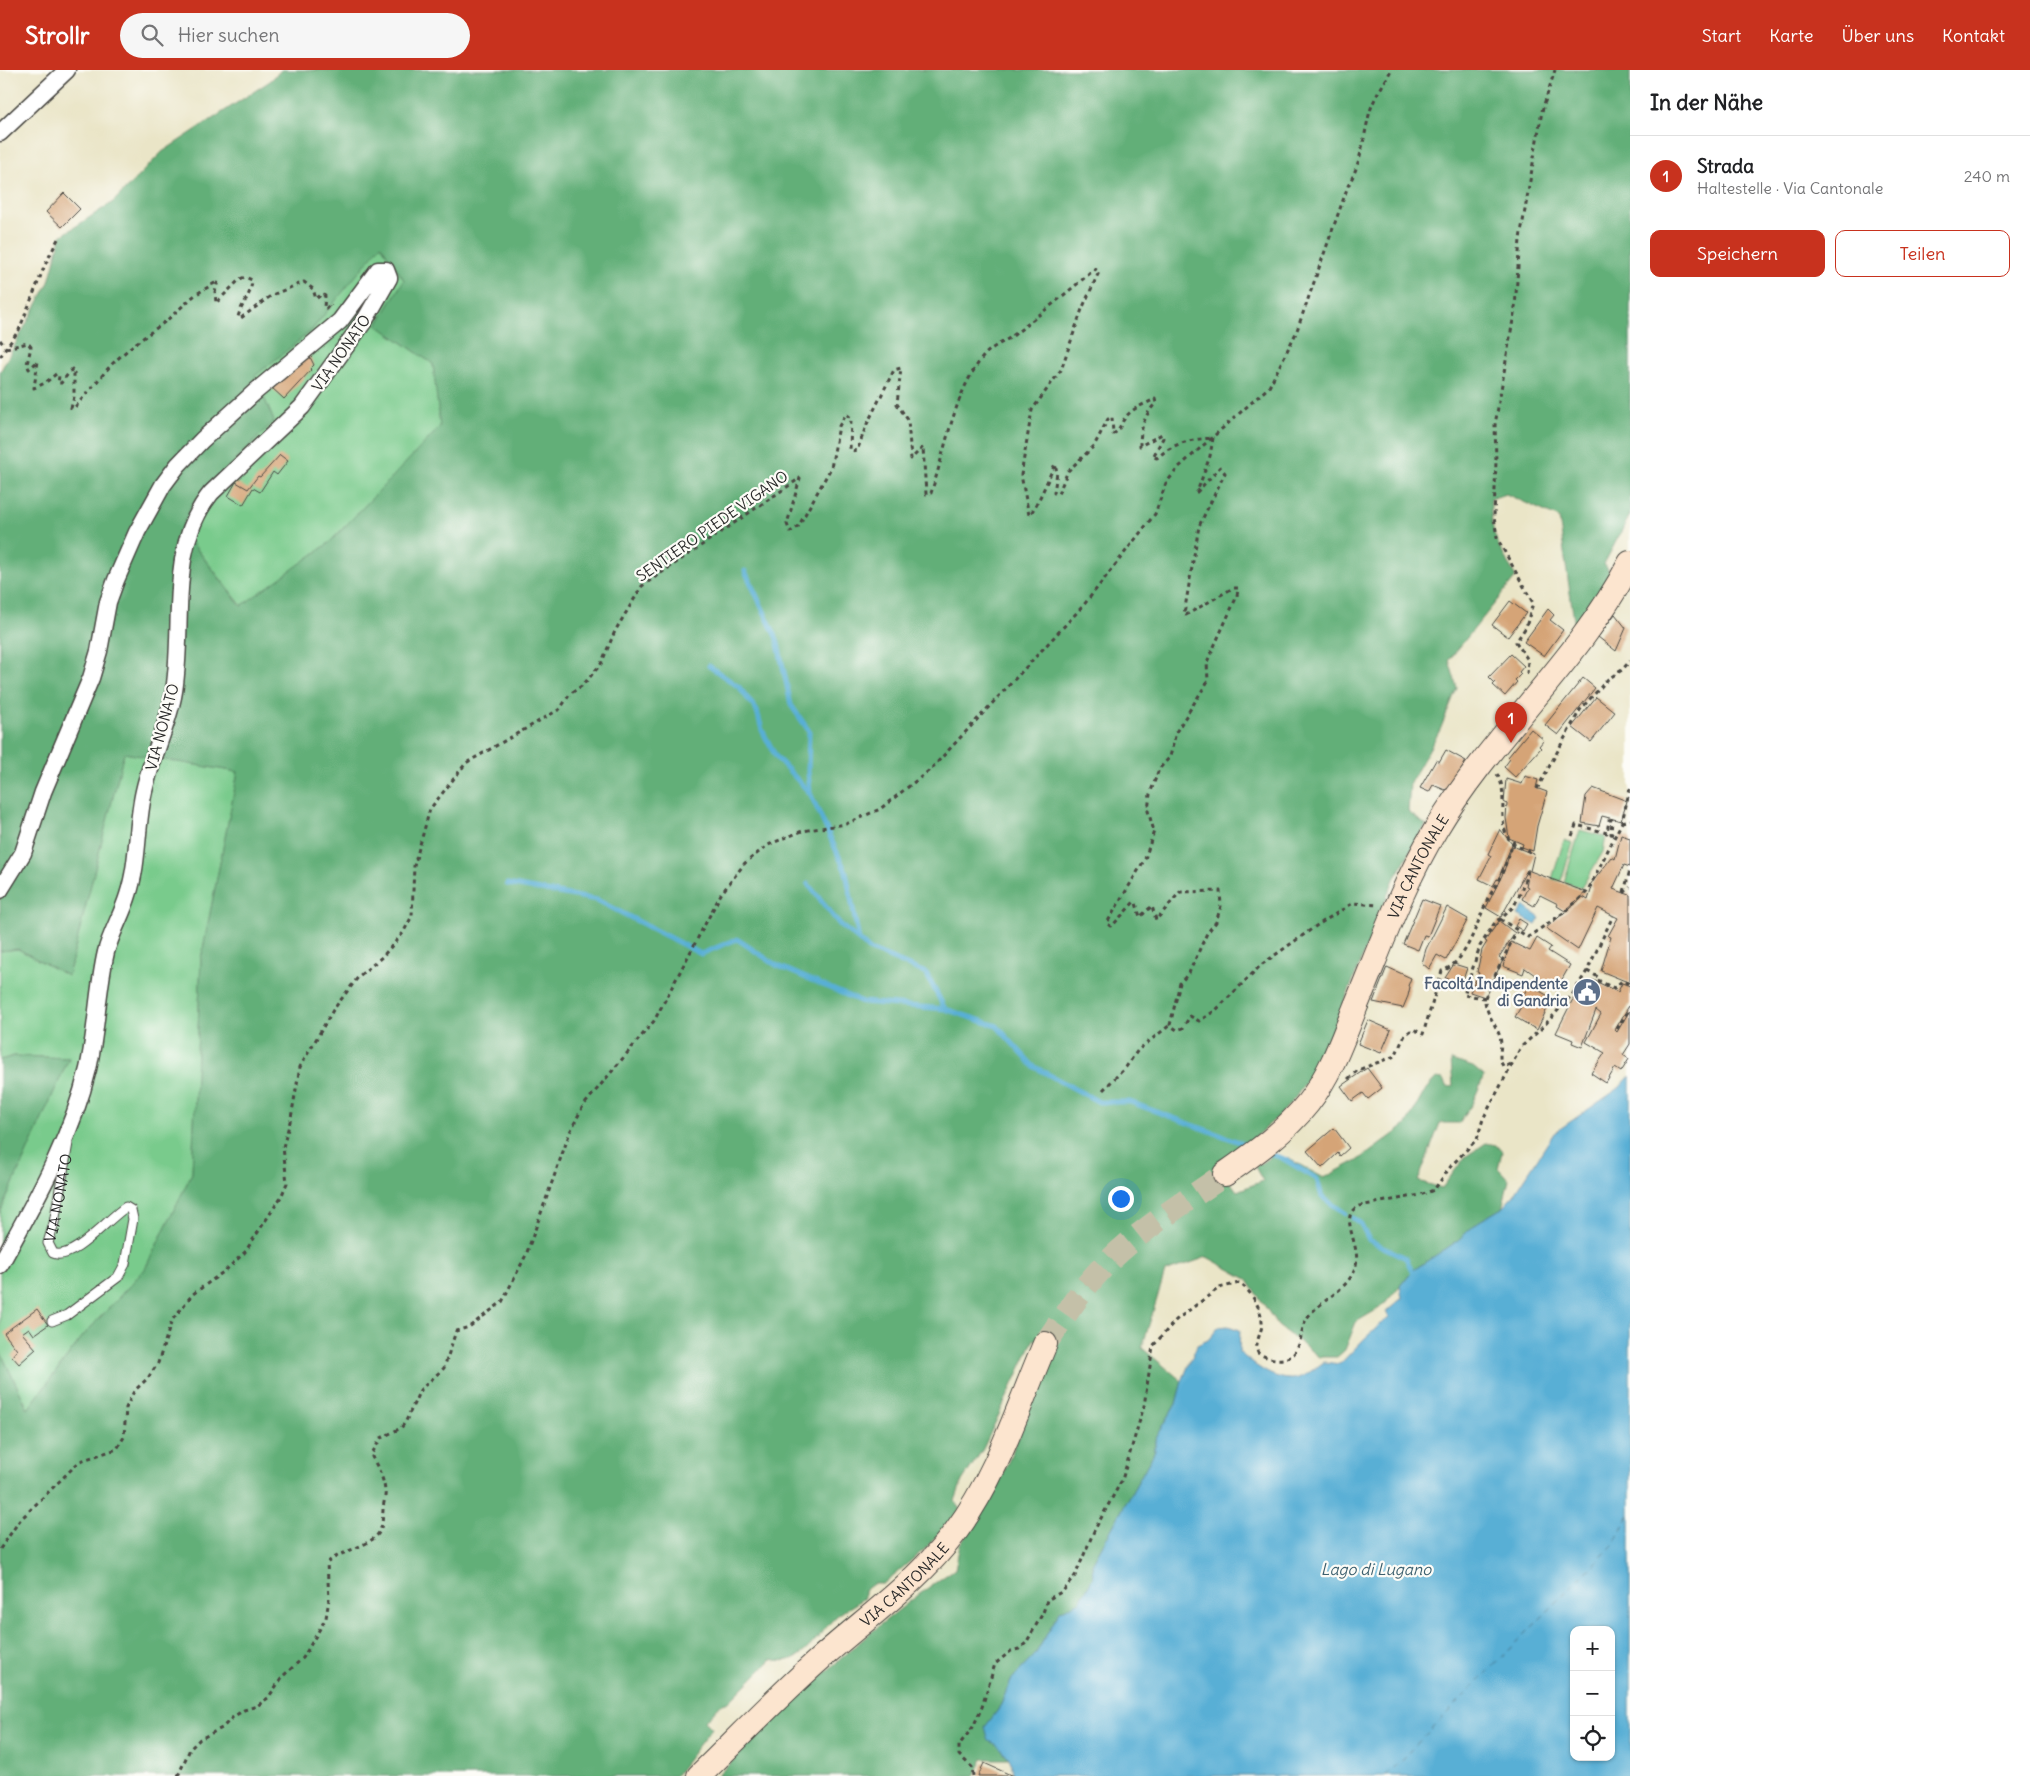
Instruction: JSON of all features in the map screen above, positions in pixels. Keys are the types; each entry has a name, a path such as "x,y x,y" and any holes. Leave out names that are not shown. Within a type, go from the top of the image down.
{"main road":[{"name":"VIA CANTONALE","path":"1225,1174 1271,1141 1298,1114 1318,1089 1336,1056 1406,886 1436,828 1594,621 1630,563"},
{"name":"VIA CANTONALE","path":"699,1776 819,1660 916,1577 955,1532 983,1488 999,1456 1045,1344"}],"street":[{"path":"0,133 67,70"},
{"name":"VIA NONATO","path":"0,890 23,853 43,792 92,678 108,602 116,580 137,532 163,485 178,465 209,434 289,362 332,328 352,307 375,273 381,268 386,270 389,278 379,297 349,343 302,407 211,493 200,507 189,531 183,553 178,659 172,698 144,790 133,877 107,951 98,991 88,1067 68,1133 36,1203 0,1265"}],"lane":[{"name":"VIA NONATO","path":"52,1320 73,1312 118,1277 125,1264 133,1219 131,1210 126,1207 96,1232 66,1253 57,1255 50,1250 49,1240 54,1224 67,1153 68,1133"}],"path":[{"path":"178,1776 190,1749 200,1739 222,1728 233,1717 257,1706 268,1698 283,1676 303,1658 326,1618 329,1598 327,1562 340,1557 348,1550 368,1543 376,1537 383,1526 385,1491 380,1470 371,1455 381,1438 401,1428 420,1390 444,1368 456,1332 469,1327 502,1302 526,1255 570,1132 583,1106 654,1020 721,894 745,863 768,844 802,831 846,824 880,809 931,769 1083,606 1155,514 1166,482 1179,467 1214,438 1269,387 1287,354 1311,293 1348,186 1357,169 1371,108 1391,70"},
{"path":"1526,677 1529,670 1528,660 1516,642 1526,627 1533,601 1497,538 1494,517 1495,425 1515,308 1520,240 1542,111 1555,70"},
{"path":"0,357 20,330 44,265 59,237"},
{"name":"SENTIERO PIEDE VIGANO","path":"0,1549 20,1520 80,1461 117,1449 124,1437 126,1408 134,1390 148,1378 158,1363 172,1320 193,1294 245,1252 273,1211 287,1183 283,1147 291,1118 300,1067 333,1010 360,976 382,957 403,933 412,916 414,866 430,808 466,764 560,709 570,694 584,685 600,664 615,630 642,586 800,478 787,524 790,532 798,528 831,468 839,426 846,414 850,418 850,450 857,451 866,426 894,370 901,368 897,404 908,420 912,459 923,447 924,485 926,494 931,494 951,425 970,378 982,358 992,348 1013,336 1095,269 1099,272 1082,309 1061,370 1032,410 1021,475 1029,515 1034,512 1055,464 1057,472 1054,493 1058,494 1068,471 1094,446 1108,419 1112,417 1113,434 1117,432 1124,418 1136,408 1156,399 1156,403 1144,419 1140,446 1162,434 1163,438 1153,457 1157,458 1170,446 1192,439 1214,438"},
{"path":"6,348 28,343 31,347 27,364 29,369 38,361 39,365 34,388 45,383 56,374 59,376 58,383 61,383 72,368 74,372 74,397 71,408 75,407 112,364 132,346 166,321 195,295 218,281 215,292 216,303 240,279 245,277 252,280 250,297 240,309 238,317 241,318 272,295 304,282 313,290 316,300 322,294 325,296 324,307 326,309 330,304 334,308 338,304 345,310 349,306 352,307"},
{"path":"0,340 6,348"},
{"path":"1103,1090 1126,1067 1138,1050 1170,1025 1180,983 1189,973 1207,933 1216,922 1222,906 1220,891 1180,892 1156,920 1152,906 1140,917 1134,902 1113,925 1110,926 1107,923 1146,859 1154,831 1148,811 1150,794 1159,769 1170,757 1176,732 1208,681 1207,662 1237,596 1238,588 1233,588 1186,615 1184,614 1199,526 1225,473 1220,467 1197,492 1210,456 1214,438"},
{"path":"1536,788 1580,710 1608,680 1622,670 1630,661"},
{"path":"1495,771 1503,784 1504,826 1507,837 1531,853"},
{"path":"1500,919 1517,932 1528,937 1566,912 1587,892 1622,822 1630,788"},
{"path":"1572,836 1576,825 1607,833 1609,820 1612,820 1611,834 1615,835"},
{"path":"1622,822 1630,820"},
{"path":"1318,1089 1338,1087 1358,1070 1396,1056 1405,1034 1413,1029 1423,1034 1442,971 1448,969 1459,958 1477,927 1487,900 1499,880 1513,842"},
{"path":"1485,998 1464,995 1480,946 1496,920 1500,919 1517,899 1528,870"},
{"path":"1630,870 1624,892 1630,887"},
{"path":"1170,1025 1180,1029 1190,1016 1199,1021 1216,1010 1260,965 1353,903 1385,905"},
{"path":"973,1776 972,1766 959,1755 959,1745 973,1727 982,1707 995,1664 1010,1651 1019,1649 1026,1643 1043,1613 1047,1600 1063,1591 1075,1576 1094,1530 1122,1480 1144,1406 1151,1352 1158,1338 1176,1320 1220,1288 1240,1283 1248,1290 1260,1314 1262,1324 1256,1346 1258,1353 1266,1357 1288,1358 1296,1352 1307,1319 1348,1281 1356,1266 1356,1248 1348,1217 1351,1212 1359,1206 1420,1195 1434,1190 1451,1166 1477,1139 1483,1119 1520,1047 1559,1011 1587,971 1613,916"},
{"path":"1515,1057 1508,1065 1504,1067 1502,1065 1500,1037 1490,1018 1485,998 1510,942 1517,932"},
{"path":"1587,971 1600,978 1598,981 1614,988 1622,981 1630,984"},
{"path":"1617,1029 1630,1008"}],"green space":[{"path":"281,70 1630,70 1630,515 1604,564 1612,575 1575,627 1559,518 1506,494 1491,499 1494,532 1500,549 1516,577 1449,660 1457,688 1440,730 1410,783 1408,812 1426,825 1394,879 1321,1060 1295,1098 1280,1115 1256,1136 1216,1163 1237,1191 1263,1181 1255,1167 1272,1156 1289,1159 1324,1178 1363,1157 1406,1125 1426,1089 1436,1078 1443,1079 1446,1086 1453,1087 1451,1060 1473,1067 1484,1076 1472,1104 1459,1123 1440,1123 1418,1181 1442,1188 1465,1157 1486,1143 1496,1145 1502,1152 1498,1168 1509,1180 1502,1208 1478,1222 1456,1242 1412,1271 1383,1306 1356,1322 1345,1350 1337,1357 1319,1357 1278,1326 1247,1279 1207,1257 1165,1272 1142,1348 1182,1381 1176,1404 1155,1440 1155,1451 1092,1564 1093,1577 1080,1602 1060,1611 1035,1655 1012,1679 998,1710 985,1727 1009,1759 983,1759 975,1776 717,1776 802,1694 861,1641 891,1616 955,1569 960,1544 993,1494 1009,1460 1053,1349 1034,1339 983,1449 962,1481 955,1501 960,1510 925,1549 883,1584 873,1584 864,1591 864,1598 838,1615 801,1654 793,1659 783,1661 772,1659 729,1702 720,1705 705,1721 712,1728 675,1776 0,1776 0,1351 28,1409 83,1336 145,1269 192,1173 201,959 238,772 124,753 68,976 18,949 0,951 0,372 49,282 61,236 113,202 162,152 270,81","holes":["381,245 404,280 377,325 433,364 440,427 329,543 241,606 181,529 192,504 274,421 255,376 311,331"]},
{"path":"381,244 404,280 377,325 433,364 441,427 329,543 242,606 181,529 192,504 274,421 254,376 311,331"},
{"path":"124,753 238,772 201,959 192,1173 145,1269 83,1336 28,1409 0,1351 0,1213 69,1058 14,1056 0,1060 0,951 18,949 68,976"},
{"path":"1580,830 1606,837 1603,852 1581,888 1564,882"},
{"path":"1564,840 1573,843 1561,881 1552,879"},
{"path":"14,1056 69,1058 0,1213 0,1060"}],"water":[{"path":"1524,906 1540,918 1536,925 1518,915"},
{"name":"Lago di Lugano","path":"1630,1076 1630,1776 1013,1776 1009,1760 1003,1750 989,1741 985,1727 998,1710 1012,1679 1035,1655 1060,1611 1080,1601 1093,1577 1092,1564 1155,1451 1155,1440 1176,1404 1182,1381 1197,1345 1208,1340 1219,1327 1228,1326 1240,1330 1239,1352 1257,1366 1278,1377 1293,1379 1301,1377 1324,1362 1340,1364 1389,1317 1386,1312 1402,1298 1400,1286 1412,1271 1456,1242 1478,1222 1502,1208 1514,1195 1554,1133 1619,1088"}],"building":[{"path":"64,193 80,209 62,227 46,212"},
{"path":"309,355 314,365 284,399 271,387"},
{"path":"280,455 288,461 277,475 273,472 260,492 253,488 243,505 228,496 236,482 248,489 258,476 260,477"},
{"path":"1510,601 1526,613 1508,637 1492,625"},
{"path":"1548,609 1554,615 1550,620 1563,630 1544,656 1524,642"},
{"path":"1615,614 1626,628 1616,651 1598,637"},
{"path":"1511,654 1524,666 1519,672 1521,674 1515,680 1517,682 1505,696 1493,685 1495,683 1489,677"},
{"path":"1583,678 1595,688 1558,735 1545,725"},
{"path":"1596,697 1615,712 1591,742 1572,727"},
{"path":"1531,729 1544,740 1539,746 1541,748 1515,777 1504,767 1510,759 1508,757"},
{"path":"1446,750 1466,761 1453,785 1445,790 1433,785 1429,792 1420,788 1436,760 1439,762"},
{"path":"1525,776 1538,780 1536,788 1547,792 1537,826 1533,851 1522,847 1523,844 1509,838 1506,818 1507,804 1504,802 1506,779 1522,784"},
{"path":"1593,788 1627,801 1621,821 1602,816 1599,826 1582,823 1586,796"},
{"path":"1500,829 1512,844 1498,880 1493,886 1479,879 1491,856 1488,854"},
{"path":"1621,835 1630,838 1630,867 1624,865 1613,889 1630,895 1630,983 1601,971 1611,937 1608,936 1618,918 1598,908 1578,950 1546,928 1583,897 1588,900 1592,887 1590,885 1612,857 1615,859"},
{"path":"1512,846 1534,854 1530,871 1586,892 1565,911 1557,906 1558,904 1540,895 1534,906 1522,899 1528,887 1526,886 1529,870 1527,870 1501,917 1486,908 1504,871"},
{"path":"1422,899 1440,906 1428,936 1424,935 1418,950 1403,944"},
{"path":"1447,907 1468,919 1446,960 1437,955 1429,969 1422,963 1426,949"},
{"path":"1519,919 1527,924 1523,931 1515,926"},
{"path":"1499,921 1515,933 1499,957 1503,960 1485,997 1470,992 1479,973 1477,972 1482,950 1487,942 1485,941"},
{"path":"1537,938 1551,947 1548,951 1570,965 1556,990 1525,968 1523,974 1503,966 1511,942 1530,951"},
{"path":"1454,964 1467,968 1462,983 1445,978"},
{"path":"1387,967 1411,978 1408,986 1410,987 1408,996 1403,1008 1373,1002"},
{"path":"1593,980 1618,992 1622,983 1630,986 1630,1004 1615,1030 1617,1032 1630,1010 1630,1044 1623,1055 1629,1059 1621,1072 1615,1068 1606,1083 1591,1073 1605,1053 1586,1042 1601,1014 1596,1010 1582,1047 1572,1043 1573,1040 1556,1033 1572,1001 1584,985"},
{"path":"1529,985 1552,998 1537,1030 1515,1017 1522,1005 1519,1003"},
{"path":"1368,1020 1391,1030 1381,1053 1358,1044"},
{"path":"1367,1068 1382,1088 1368,1099 1363,1093 1352,1101 1341,1086"},
{"path":"1334,1128 1349,1148 1340,1156 1338,1153 1322,1168 1307,1151"},
{"path":"37,1309 48,1325 34,1335 29,1328 22,1333 36,1349 19,1364 12,1356 17,1350 4,1333"},
{"path":"984,1763 1013,1776 978,1776"}],"waterway":[{"path":"745,571 777,639 791,705 809,731 808,771 810,793"},
{"path":"709,666 739,687 757,711 762,730 776,757 810,793 846,872 859,940 868,949 926,973 945,1009"},
{"path":"507,884 597,900 701,954 737,939 776,965 862,1002 945,1009 997,1026 1033,1066 1099,1102 1130,1102 1253,1147"},
{"path":"808,884 840,925 859,940"},
{"path":"1267,1153 1282,1158 1317,1179 1322,1197 1345,1213"},
{"path":"1353,1218 1361,1224 1369,1240 1406,1258 1412,1271"}],"ferry route":[{"path":"1385,1776 1613,1545 1630,1514"}],"tunnel":[{"path":"1045,1344 1082,1291 1108,1262 1150,1227 1225,1174"}],"place":[{"name":"Strada","path":"1511,743"},
{"name":"Facoltá Indipendente di Gandria","path":"1587,992"}]}
